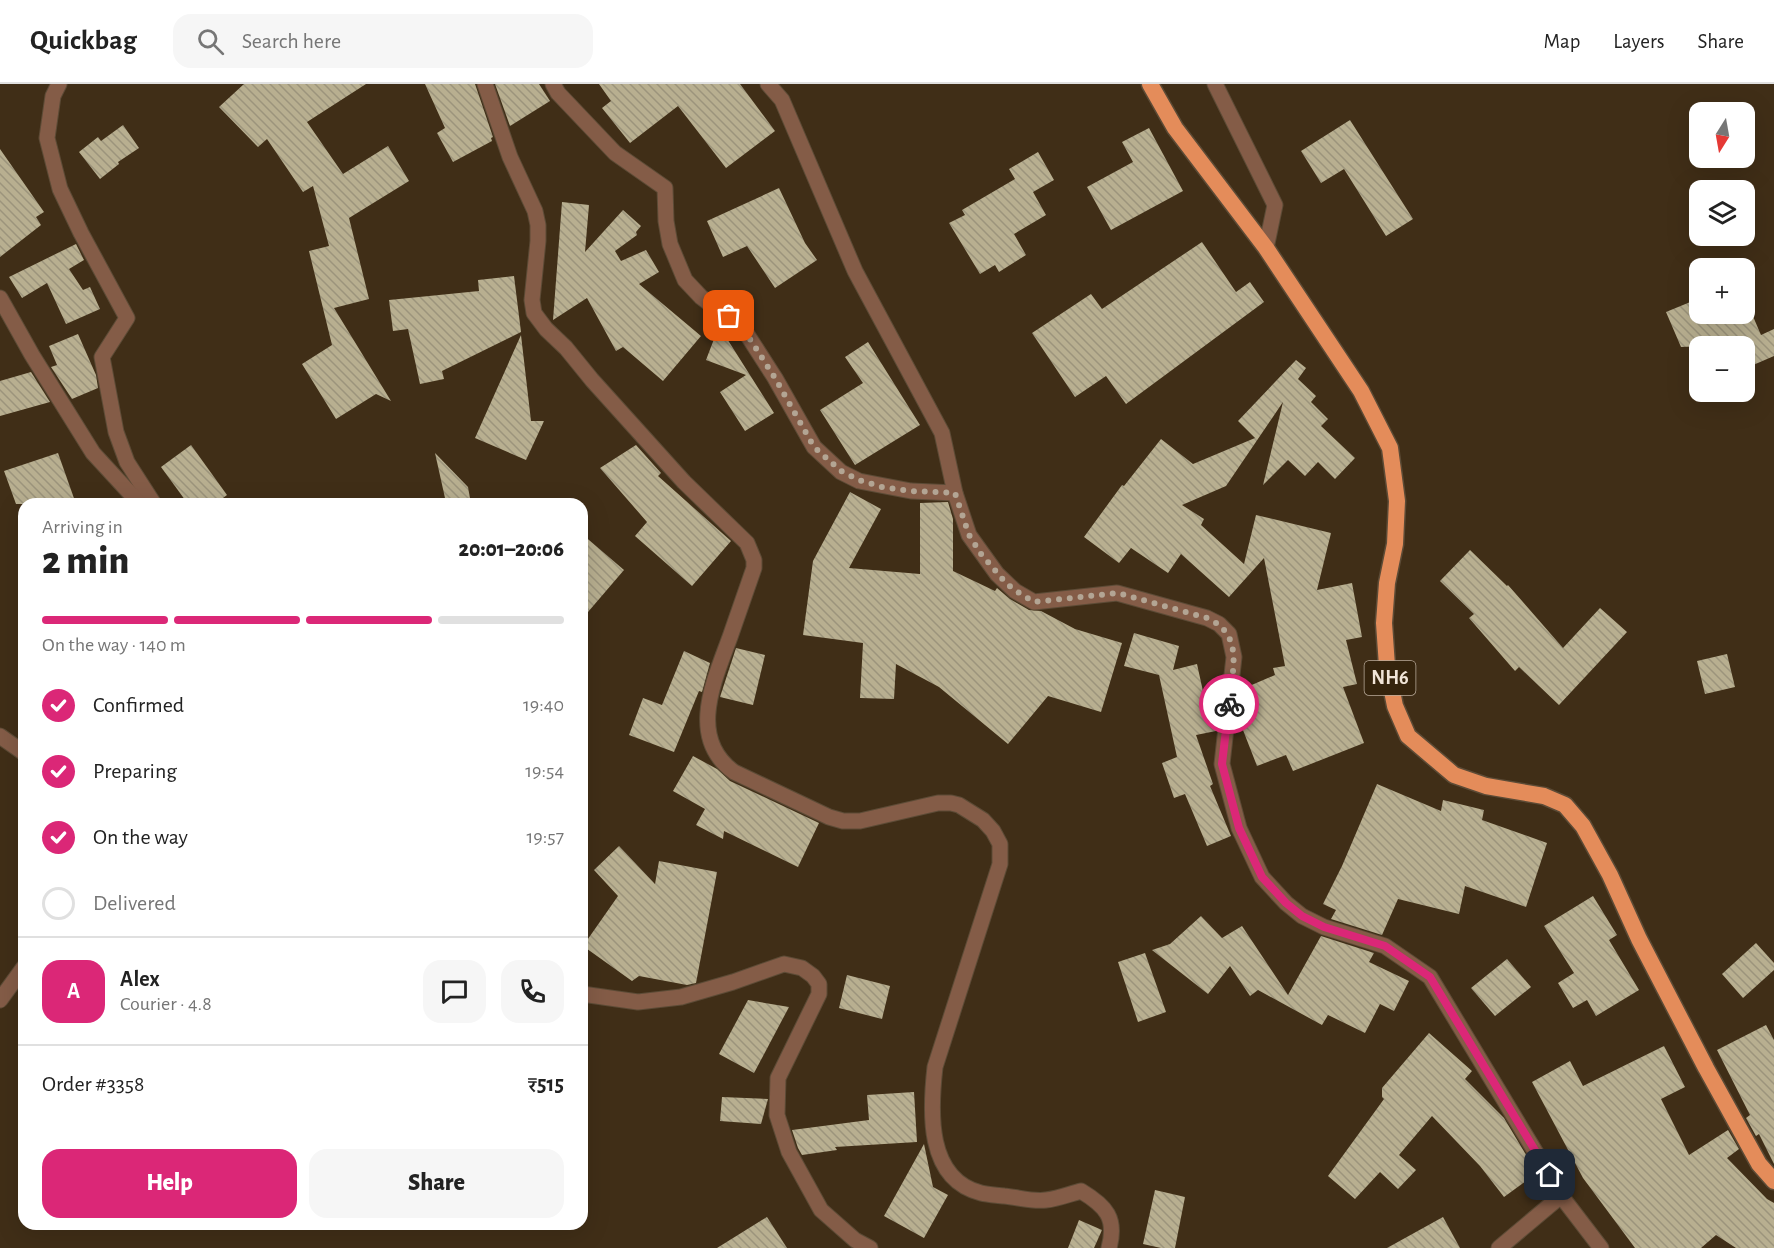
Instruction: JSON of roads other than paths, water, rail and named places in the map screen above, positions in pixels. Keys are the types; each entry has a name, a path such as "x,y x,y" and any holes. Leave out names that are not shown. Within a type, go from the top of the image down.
{"highway":[{"name":"NH6","path":"1150,84 1175,128 1266,248 1361,391 1390,448 1397,501 1395,544 1386,593 1385,644 1395,706 1408,736 1454,775 1486,786 1544,795 1565,805 1583,826 1716,1087 1759,1164 1774,1181"}],"street":[{"path":"58,84 53,96 47,138 60,189 127,318 102,357 116,432 127,462 150,498"},
{"path":"485,84 510,158 535,211 538,241 532,300 534,313 669,465 710,509 747,543 752,553 754,568 712,688 707,717 712,746 721,761 734,771 836,819 860,821 917,807 951,803 977,816 993,831 1000,844 1000,864 935,1067 932,1089 936,1149 947,1170 955,1178 963,1185 982,1193 1044,1201 1081,1191 1100,1203 1110,1219 1113,1229 1109,1248"},
{"path":"554,84 558,93 615,153 665,188 666,221 670,244 685,280 709,303 739,322 775,378 814,447 841,471 859,480 911,491 955,493"},
{"path":"768,84 782,100 855,271 942,433 955,493 969,535 981,554 1009,585 1034,602 1118,593 1207,618 1219,624 1229,634 1234,657 1222,764 1239,828 1262,877 1286,903 1302,916 1324,927 1385,946 1430,977 1562,1195 1601,1248"},
{"path":"1215,84 1275,205 1266,248"},
{"path":"0,298 32,355 93,453 134,498"},
{"path":"0,736 18,749"},
{"path":"588,995 638,1002 681,997 784,964 802,968 813,976 819,984 819,994 778,1078 777,1115 789,1152 821,1210 855,1240 870,1248"},
{"path":"0,1000 18,975"},
{"path":"1498,1248 1562,1195"}]}
